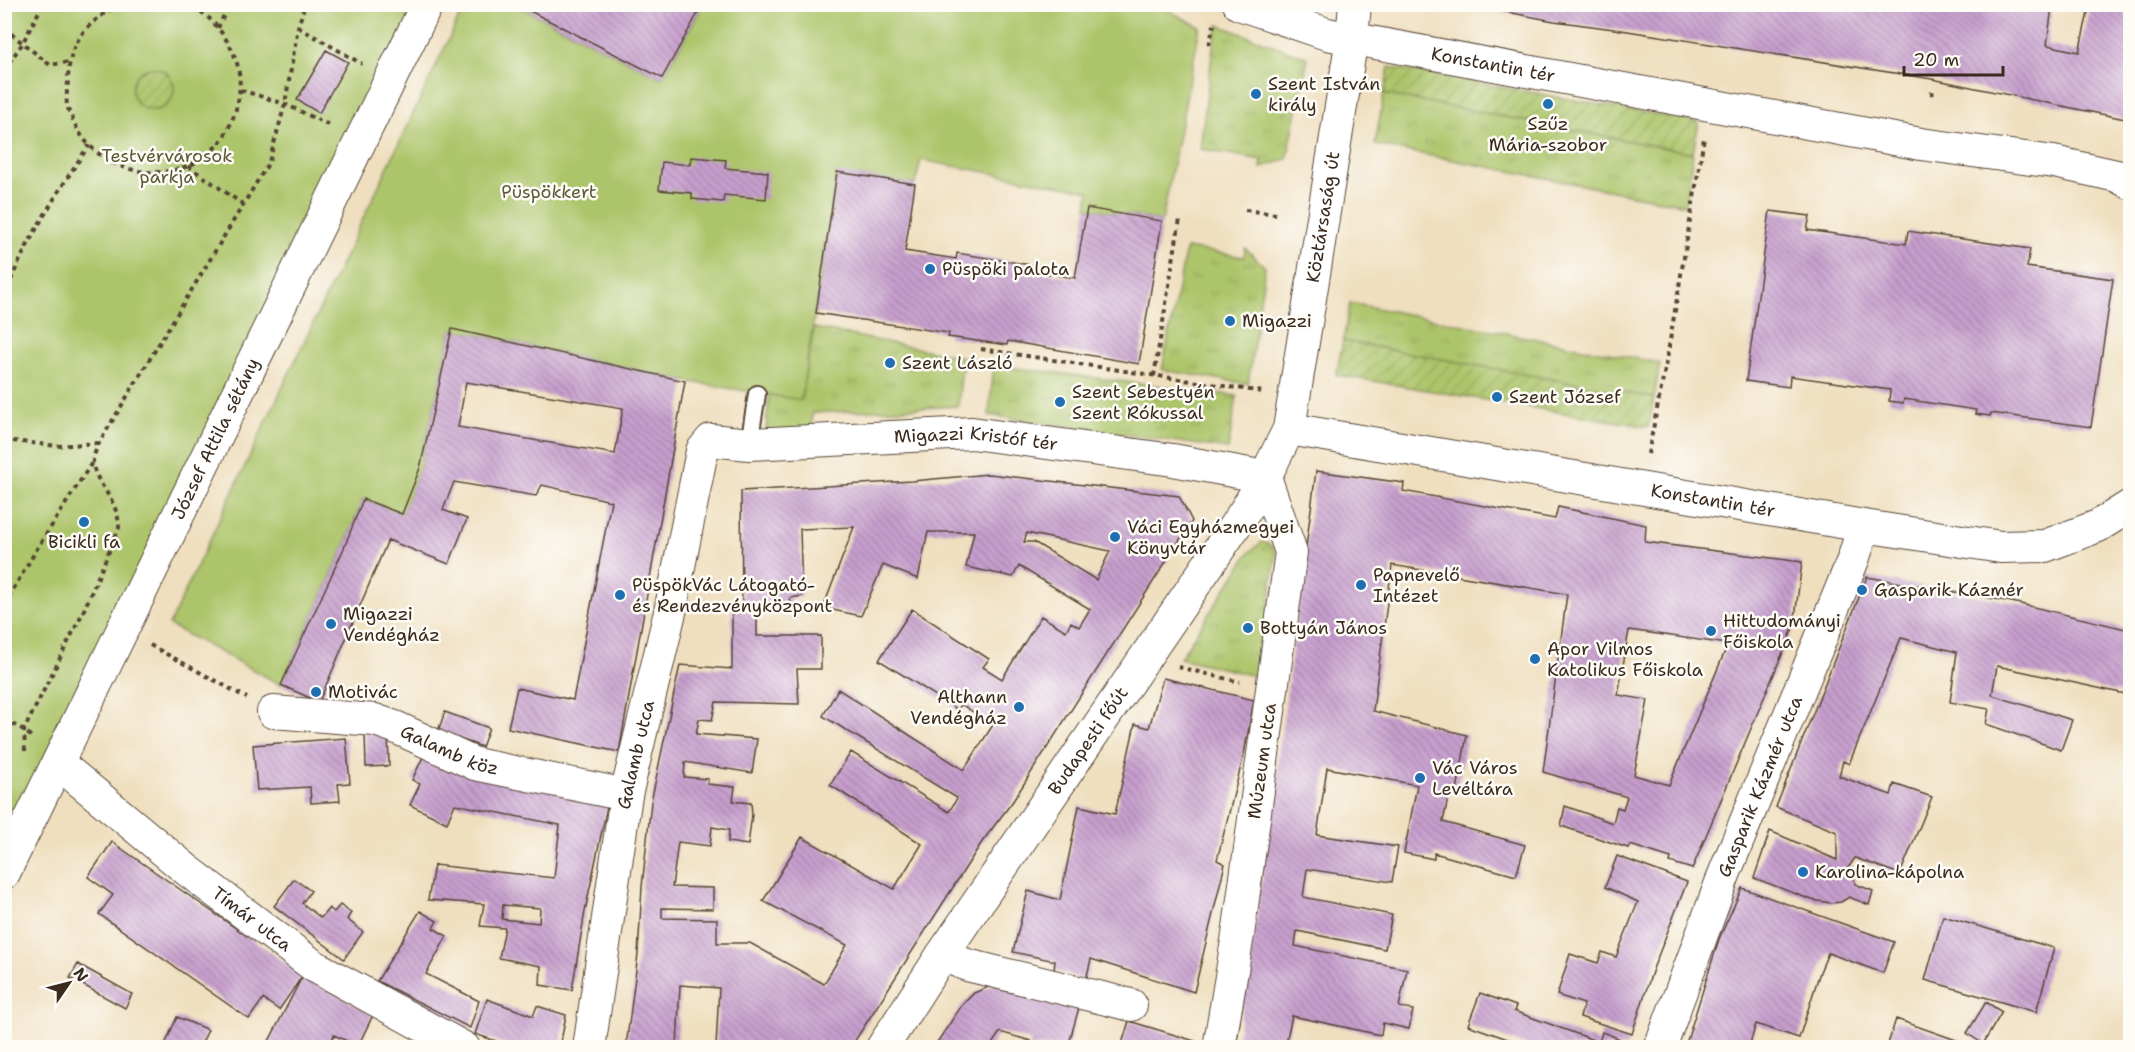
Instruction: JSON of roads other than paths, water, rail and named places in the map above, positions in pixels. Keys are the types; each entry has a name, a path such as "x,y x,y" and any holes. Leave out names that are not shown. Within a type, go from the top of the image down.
{"street":[{"name":"József Attila sétány","path":"4,873 427,4"},
{"name":"Köztársaság út","path":"1289,429 1352,38 1355,4"},
{"name":"Konstantin tér","path":"1227,12 1327,34 1921,144 2054,162 2117,176 2130,183"},
{"name":"Konstantin tér","path":"1289,429 1864,526 2001,546 2045,546 2098,526 2130,506"},
{"name":"Budapesti főút","path":"882,1047 942,955 1245,511 1289,429"},
{"name":"Migazzi Kristóf tér","path":"698,464 702,451 711,440 749,444 972,433 1173,460 1265,477"},
{"name":"Galamb utca","path":"589,1047 627,795 668,621 698,464"},
{"name":"Múzeum utca","path":"1219,1047 1238,935 1291,552 1265,477"},
{"name":"Gasparik Kázmér utca","path":"1660,1047 1725,872 1853,560 1864,526"},
{"name":"Galamb köz","path":"273,712 375,720 475,764 627,795"},
{"name":"Tímár utca","path":"58,763 186,870 314,966 464,1047"},
{"path":"942,955 967,965 1131,1005"}],"lane":[{"path":"749,444 757,394"}],"place":[{"name":"Szent István király","path":"1256,94"},
{"name":"Szűz Mária-szobor","path":"1548,104"},
{"name":"Püspöki palota","path":"930,269"},
{"name":"Migazzi","path":"1230,321"},
{"name":"Szent László","path":"890,363"},
{"name":"Szent József","path":"1497,397"},
{"name":"Szent Sebestyén Szent Rókussal","path":"1060,402"},
{"name":"Bicikli fa","path":"84,522"},
{"name":"Váci Egyházmegyei Könyvtár","path":"1115,537"},
{"name":"Papnevelő Intézet","path":"1361,585"},
{"name":"Gasparik Kázmér","path":"1862,590"},
{"name":"PüspökVác Látogató- és Rendezvényközpont","path":"620,595"},
{"name":"Migazzi Vendégház","path":"331,624"},
{"name":"Bottyán János","path":"1248,628"},
{"name":"Hittudományi Főiskola","path":"1711,631"},
{"name":"Apor Vilmos Katolikus Főiskola","path":"1535,659"},
{"name":"Motivác","path":"316,692"},
{"name":"Althann Vendégház","path":"1019,707"},
{"name":"Vác Város Levéltára","path":"1420,778"},
{"name":"Karolina-kápolna","path":"1803,872"}],"park label":[{"name":"Testvérvárosok parkja","path":"167,166"},
{"name":"Püspökkert","path":"549,192"}]}
